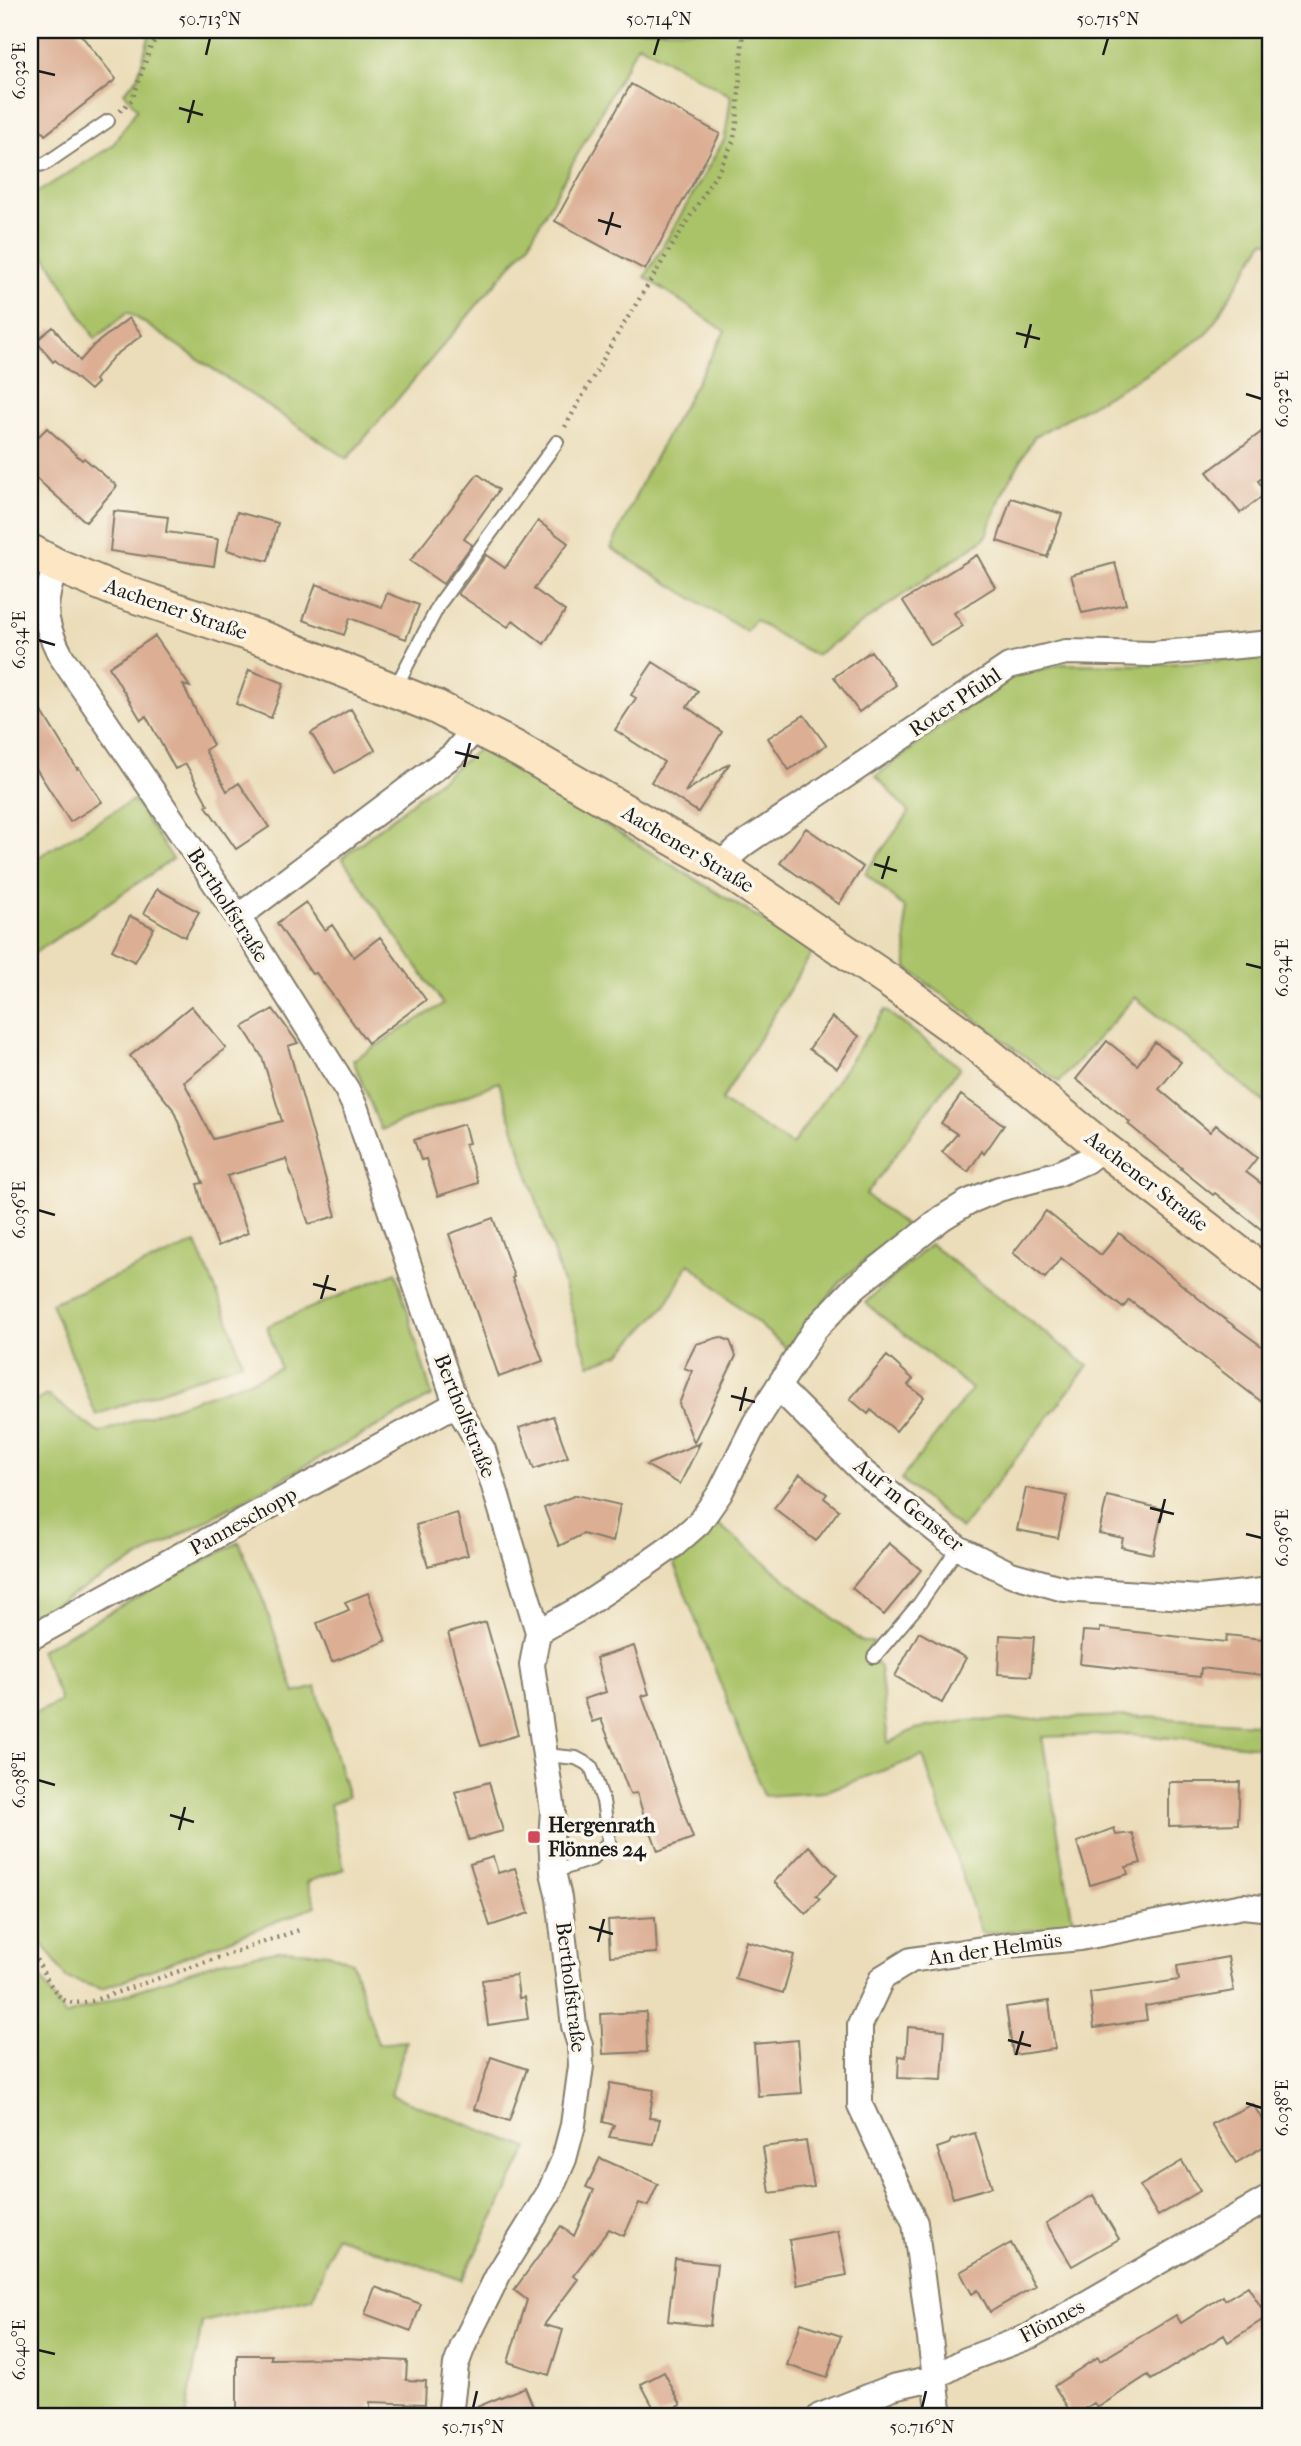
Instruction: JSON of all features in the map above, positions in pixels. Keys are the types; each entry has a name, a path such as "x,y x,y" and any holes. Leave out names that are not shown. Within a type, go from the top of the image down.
{"street":[{"name":"Aachener Straße","path":"43,558 114,589 270,641 394,690 476,727 719,865 972,1041 1103,1148 1271,1278"},
{"name":"Bertholfstraße","path":"43,558 48,631 61,656 238,917 347,1090 356,1109 456,1404 483,1450 538,1632 532,1665 553,1811 553,1872 559,1898 574,2026 580,2045 580,2066 573,2125 564,2159 550,2191 498,2275 463,2346 456,2365 450,2416"},
{"name":"Roter Pfuhl","path":"719,865 746,843 1009,666 1066,652 1153,654 1271,643"},
{"path":"238,917 453,755 476,727"},
{"path":"538,1632 579,1609 647,1564 699,1523 720,1493 755,1423 816,1329 856,1286 942,1218 968,1202 999,1189 1057,1174 1086,1161 1103,1148"},
{"name":"Auf'm Genster","path":"778,1387 863,1472 958,1548 1011,1574 1064,1589 1200,1598 1271,1590"},
{"name":"Panneschopp","path":"30,1638 456,1404"},
{"name":"An der Helmüs","path":"940,2416 915,2223 860,2105 860,2025 882,1978 911,1961 1008,1945 1080,1938 1243,1906 1271,1909"},
{"name":"Flönnes","path":"820,2416 893,2387 933,2378 966,2360 1030,2336 1271,2197"}],"lane":[{"path":"30,166 45,164 108,121"},
{"path":"394,690 440,603 557,442"},
{"path":"874,1657 919,1604 958,1548"},
{"path":"545,1755 576,1758 590,1766 603,1801 609,1842 592,1859 553,1872"}],"path":[{"path":"108,121 132,100 151,46 163,30"},
{"path":"557,442 614,340 720,168 733,142 737,122 743,30"},
{"path":"30,1947 56,1993 65,2001 76,2003 92,2001 302,1929"}],"green space":[{"path":"151,30 1271,30 1271,243 1264,241 1207,334 1132,382 1034,437 1003,492 985,538 816,655 755,620 747,632 611,548 648,470 725,331 645,277 725,138 731,96 638,44 528,245 347,459 128,312 95,339 30,230 30,197 112,146 137,109 124,92 137,78"},
{"path":"1271,657 1271,1108 1135,997 1059,1082 907,968 905,908 865,873 909,813 876,776 1005,678 1063,664 1150,665"},
{"path":"480,748 813,951 721,1101 792,1145 885,1010 960,1067 866,1195 906,1226 842,1280 787,1349 689,1263 666,1305 620,1354 589,1365 499,1082 381,1130 353,1060 443,1004 342,858"},
{"path":"133,800 173,859 30,956 30,862"},
{"path":"196,1243 228,1319 242,1362 96,1415 51,1303"},
{"path":"930,1244 1088,1366 961,1529 901,1479 972,1389 865,1303"},
{"path":"396,1272 432,1396 30,1618 30,1404 47,1395 99,1433 260,1377 280,1368 267,1326"},
{"path":"718,1524 862,1642 874,1642 865,1654 880,1667 888,1743 915,1729 967,1721 1129,1716 1271,1725 1271,1748 1129,1734 1042,1737 1074,1928 981,1933 923,1756 824,1792 764,1796 674,1564"},
{"path":"239,1542 264,1602 295,1693 316,1687 348,1797 330,1804 344,1869 307,1882 316,1906 304,1911 101,1989 66,1978 30,1924 30,1716 61,1701 40,1650"},
{"path":"283,1950 328,1953 352,1962 378,2044 406,2041 391,2095 528,2148 462,2280 335,2236 313,2298 202,2322 186,2416 30,2416 30,1960 65,2016 220,1961"}],"building":[{"path":"30,30 77,30 116,79 45,135 30,115"},
{"path":"631,84 720,134 645,270 555,221"},
{"path":"129,318 142,335 113,357 90,390 55,360 53,362 36,341 53,327 80,361 94,345"},
{"path":"1271,425 1271,471 1258,481 1267,493 1240,513 1207,472"},
{"path":"47,428 82,460 84,458 117,486 86,522 30,473 30,429 39,436"},
{"path":"478,474 499,490 464,539 472,545 443,584 410,561"},
{"path":"1011,498 1062,514 1047,557 997,541"},
{"path":"114,511 168,517 166,532 218,539 214,566 110,551"},
{"path":"237,512 278,523 268,561 227,550"},
{"path":"538,521 568,543 534,589 565,611 544,644 513,620 508,627 458,594 486,555 505,568"},
{"path":"977,555 995,587 954,613 963,626 931,645 903,601"},
{"path":"1115,563 1126,604 1082,613 1071,575"},
{"path":"316,584 382,607 387,593 419,605 406,639 350,618 344,635 303,620"},
{"path":"155,636 190,687 183,685 213,745 205,750 227,791 239,783 269,827 236,849 206,806 208,805 186,764 175,769 146,716 141,720 109,667"},
{"path":"871,651 896,685 859,712 834,677"},
{"path":"653,662 698,691 687,707 722,732 685,792 730,763 698,812 651,782 664,762 615,730 636,698 631,695"},
{"path":"249,670 284,683 271,718 236,704"},
{"path":"30,692 77,769 79,768 102,802 70,822 30,759"},
{"path":"351,709 375,750 335,773 311,733"},
{"path":"804,715 826,745 789,770 768,738"},
{"path":"806,828 863,867 839,904 780,863"},
{"path":"157,889 199,912 185,937 144,913"},
{"path":"306,902 325,930 332,925 354,957 380,937 426,1000 368,1043 316,973 312,974 277,923"},
{"path":"130,916 154,928 135,962 112,950"},
{"path":"191,1006 226,1048 184,1082 213,1139 282,1121 262,1057 243,1027 273,1009 298,1043 288,1046 336,1216 309,1224 286,1159 227,1176 248,1233 218,1246 197,1184 203,1183 173,1109 130,1056"},
{"path":"832,1017 859,1036 837,1068 809,1049"},
{"path":"1107,1041 1137,1065 1155,1042 1181,1062 1159,1089 1210,1132 1216,1125 1257,1158 1246,1172 1271,1191 1271,1237 1215,1193 1213,1195 1076,1079"},
{"path":"961,1095 1004,1125 968,1172 942,1152 957,1134 941,1123"},
{"path":"464,1124 469,1143 465,1144 478,1183 438,1196 426,1159 421,1160 414,1140"},
{"path":"1046,1211 1101,1255 1119,1233 1215,1312 1271,1353 1271,1409 1129,1300 1123,1308 1061,1258 1045,1278 1013,1253"},
{"path":"493,1218 543,1361 499,1377 449,1234"},
{"path":"720,1337 730,1341 736,1356 694,1442 679,1404 692,1371 684,1368 696,1344"},
{"path":"887,1356 913,1379 908,1385 924,1397 896,1431 871,1410 868,1414 850,1399"},
{"path":"553,1416 568,1457 534,1469 519,1428"},
{"path":"700,1443 680,1484 646,1465"},
{"path":"800,1474 827,1494 824,1498 839,1510 816,1541 774,1508"},
{"path":"1026,1488 1067,1496 1058,1538 1017,1530"},
{"path":"576,1495 620,1505 613,1542 583,1534 559,1546 544,1508"},
{"path":"1107,1496 1163,1509 1153,1554 1121,1547 1123,1538 1099,1533"},
{"path":"457,1513 468,1555 428,1566 416,1525"},
{"path":"889,1543 921,1570 884,1615 852,1588"},
{"path":"368,1593 386,1641 332,1662 317,1623 349,1610 345,1602"},
{"path":"486,1622 518,1735 481,1746 448,1633"},
{"path":"1100,1628 1226,1642 1227,1635 1271,1640 1271,1676 1201,1668 1200,1677 1080,1664 1083,1631 1100,1632"},
{"path":"919,1632 966,1658 942,1703 895,1676"},
{"path":"1000,1635 1034,1637 1031,1676 998,1674"},
{"path":"634,1646 649,1694 642,1696 693,1838 658,1851 651,1832 649,1833 637,1793 630,1794 601,1719 592,1722 584,1699 606,1692 596,1658"},
{"path":"489,1782 503,1831 469,1840 455,1792"},
{"path":"1169,1782 1240,1782 1238,1824 1169,1826"},
{"path":"1114,1828 1116,1835 1132,1833 1141,1863 1126,1867 1128,1874 1090,1885 1077,1842"},
{"path":"809,1846 837,1875 816,1896 820,1899 806,1914 774,1882"},
{"path":"493,1857 498,1873 515,1868 529,1913 490,1926 470,1864"},
{"path":"655,1917 657,1953 610,1956 608,1920"},
{"path":"746,1941 794,1955 783,1993 735,1979"},
{"path":"1228,1957 1234,1991 1145,2006 1147,2020 1094,2028 1090,1993 1179,1980 1177,1966"},
{"path":"516,1975 519,1998 525,1997 528,2019 488,2025 482,1980"},
{"path":"1049,2001 1055,2049 1013,2055 1006,2007"},
{"path":"646,2012 647,2052 603,2054 601,2014"},
{"path":"908,2027 945,2030 942,2080 898,2078 899,2056 906,2057"},
{"path":"798,2040 802,2093 758,2096 754,2044"},
{"path":"491,2057 527,2069 509,2121 474,2109"},
{"path":"610,2083 654,2090 649,2118 660,2119 654,2144 609,2137 614,2125 603,2122"},
{"path":"1253,2104 1271,2135 1271,2142 1236,2163 1211,2124"},
{"path":"975,2133 992,2187 953,2198 937,2148 949,2144 951,2140"},
{"path":"806,2141 814,2187 770,2193 763,2147"},
{"path":"600,2158 658,2184 648,2206 639,2203 624,2236 609,2229 573,2276 578,2279 544,2325 563,2330 549,2375 508,2362 527,2300 514,2290 561,2226 574,2236 594,2190 586,2187"},
{"path":"1182,2161 1200,2191 1158,2216 1140,2186"},
{"path":"1093,2195 1119,2239 1072,2266 1046,2223"},
{"path":"838,2231 847,2275 797,2285 789,2240"},
{"path":"1011,2243 1035,2286 990,2312 978,2290 972,2294 960,2272"},
{"path":"675,2259 717,2264 710,2326 668,2321"},
{"path":"1248,2286 1267,2317 1228,2342 1224,2335 1151,2380 1148,2375 1097,2408 1094,2403 1073,2416 1054,2386 1098,2357 1100,2361 1176,2315 1181,2323 1223,2296 1225,2300"},
{"path":"375,2287 421,2304 411,2331 365,2314"},
{"path":"801,2323 841,2336 827,2378 787,2365"},
{"path":"237,2355 271,2355 271,2359 407,2361 406,2380 426,2381 425,2404 370,2402 370,2416 237,2415"},
{"path":"664,2372 681,2405 658,2416 641,2384"},
{"path":"525,2387 537,2416 465,2416 465,2412"}],"place":[{"name":"Hergenrath Flönnes 24","path":"534,1837"}]}
